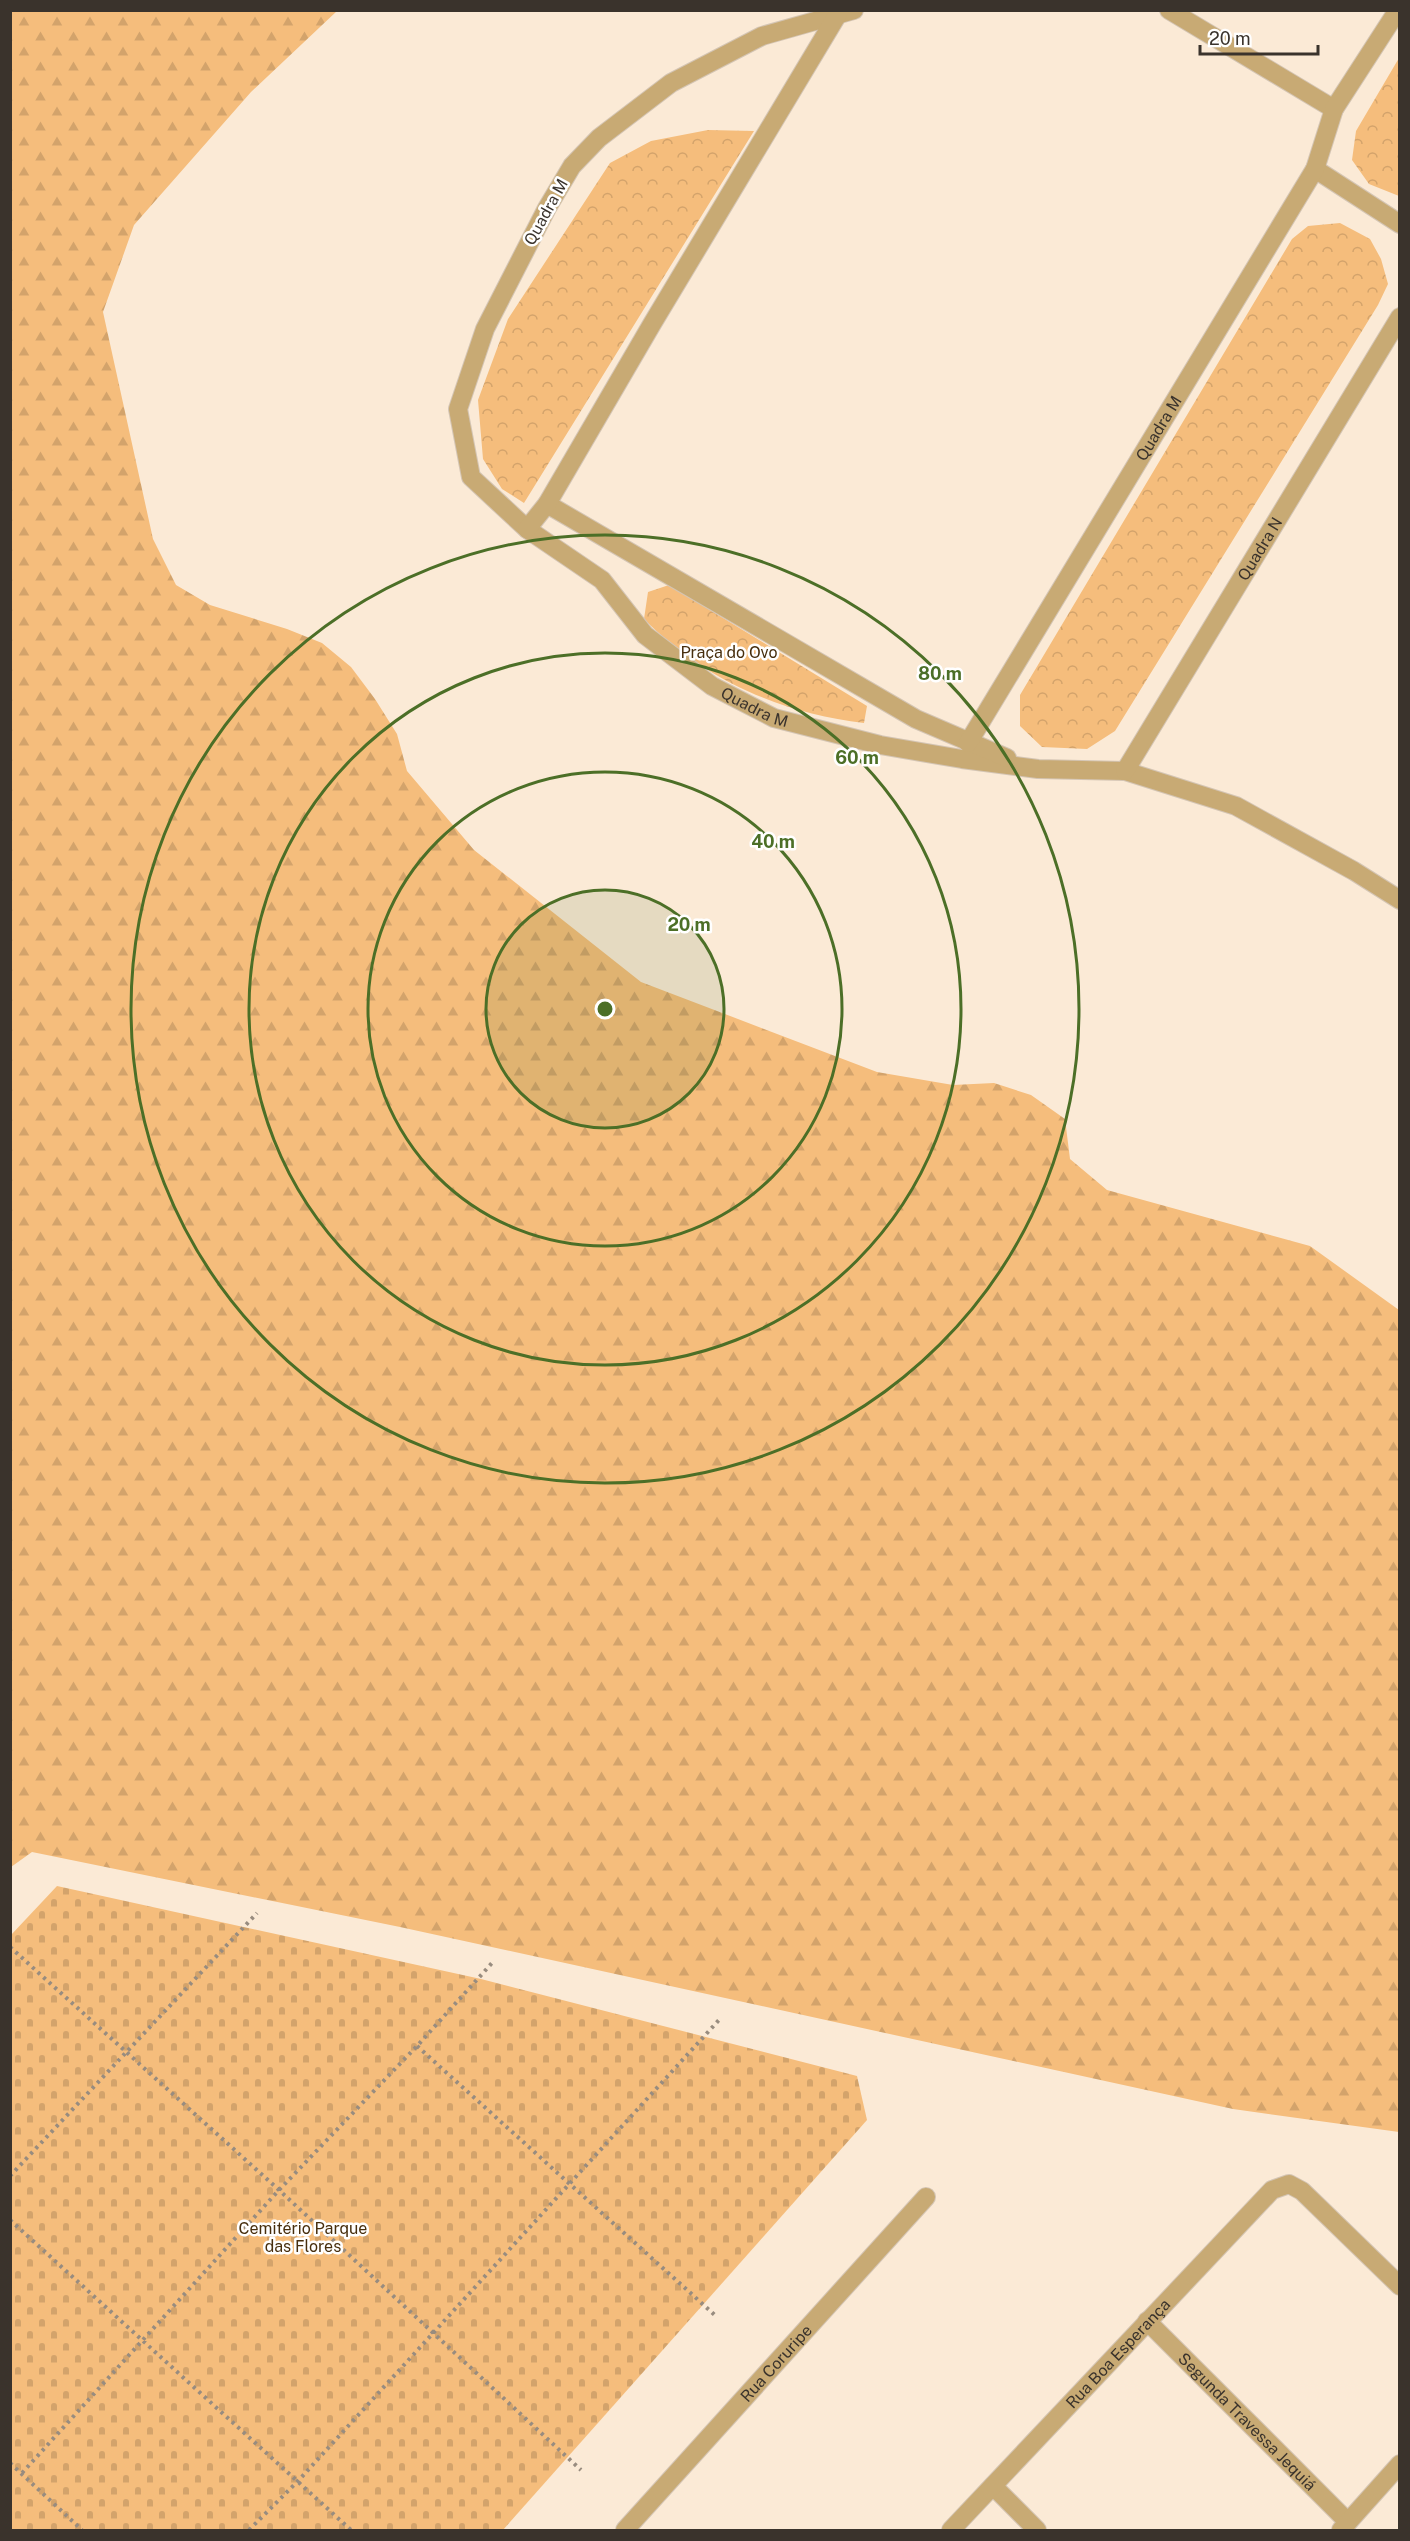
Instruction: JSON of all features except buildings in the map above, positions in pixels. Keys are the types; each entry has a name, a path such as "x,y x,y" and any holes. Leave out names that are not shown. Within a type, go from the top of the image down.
{"street":[{"path":"1169,10 1334,109"},
{"name":"Quadra M","path":"968,743 1315,170 1334,109 1398,10"},
{"name":"Quadra M","path":"527,529 548,504 658,314 846,12"},
{"name":"Quadra M","path":"846,12 762,36 671,83 599,138 572,166 547,208 485,329 458,409 471,477 527,529 602,579 645,635 712,686 774,718 880,745 1038,769 1125,771 1236,806 1354,871 1400,900"},
{"path":"1315,170 1400,224"},
{"name":"Quadra N","path":"1125,771 1398,325"},
{"name":"Quadra M","path":"548,504 916,719 968,743 1038,769"},
{"name":"Rua Boa Esperança","path":"951,2530 1272,2190 1289,2184 1302,2191 1400,2286"},
{"name":"Rua Coruripe","path":"626,2530 926,2197"},
{"name":"Segunda Travessa Jequiá","path":"1147,2321 1344,2526"},
{"path":"1344,2526 1400,2464"},
{"path":"993,2486 1037,2530"}],"path":[{"path":"10,2176 257,1913"},
{"path":"10,1947 279,2190 581,2470"},
{"path":"22,2474 144,2342 279,2190 417,2046 492,1963"},
{"path":"249,2530 298,2481 719,2020"},
{"path":"417,2046 717,2317"},
{"path":"10,2220 351,2530"},
{"path":"10,2463 82,2530"}],"green space":[{"path":"11,10 337,11 251,92 134,225 103,312 153,539 176,585 210,605 287,629 322,643 351,667 397,734 407,771 474,850 641,982 877,1072 953,1085 994,1083 1031,1095 1065,1119 1070,1159 1107,1190 1310,1246 1399,1310 1399,2132 1233,2109 400,1927 32,1852 11,1867"},
{"path":"1399,58 1399,196 1369,184 1352,160 1356,131"},
{"path":"708,130 754,131 524,503 502,489 483,459 478,400 508,319 610,163 651,141"},
{"path":"1340,223 1370,239 1381,259 1388,284 1378,305 1115,731 1087,749 1042,747 1020,726 1020,695 1292,239 1308,226"},
{"name":"Praça do Ovo","path":"669,585 867,706 864,723 802,711 773,702 717,676 691,659 644,619 648,592"},
{"name":"Cemitério Parque das Flores","path":"57,1886 481,1979 857,2076 867,2120 503,2530 11,2530 11,1935"}]}
